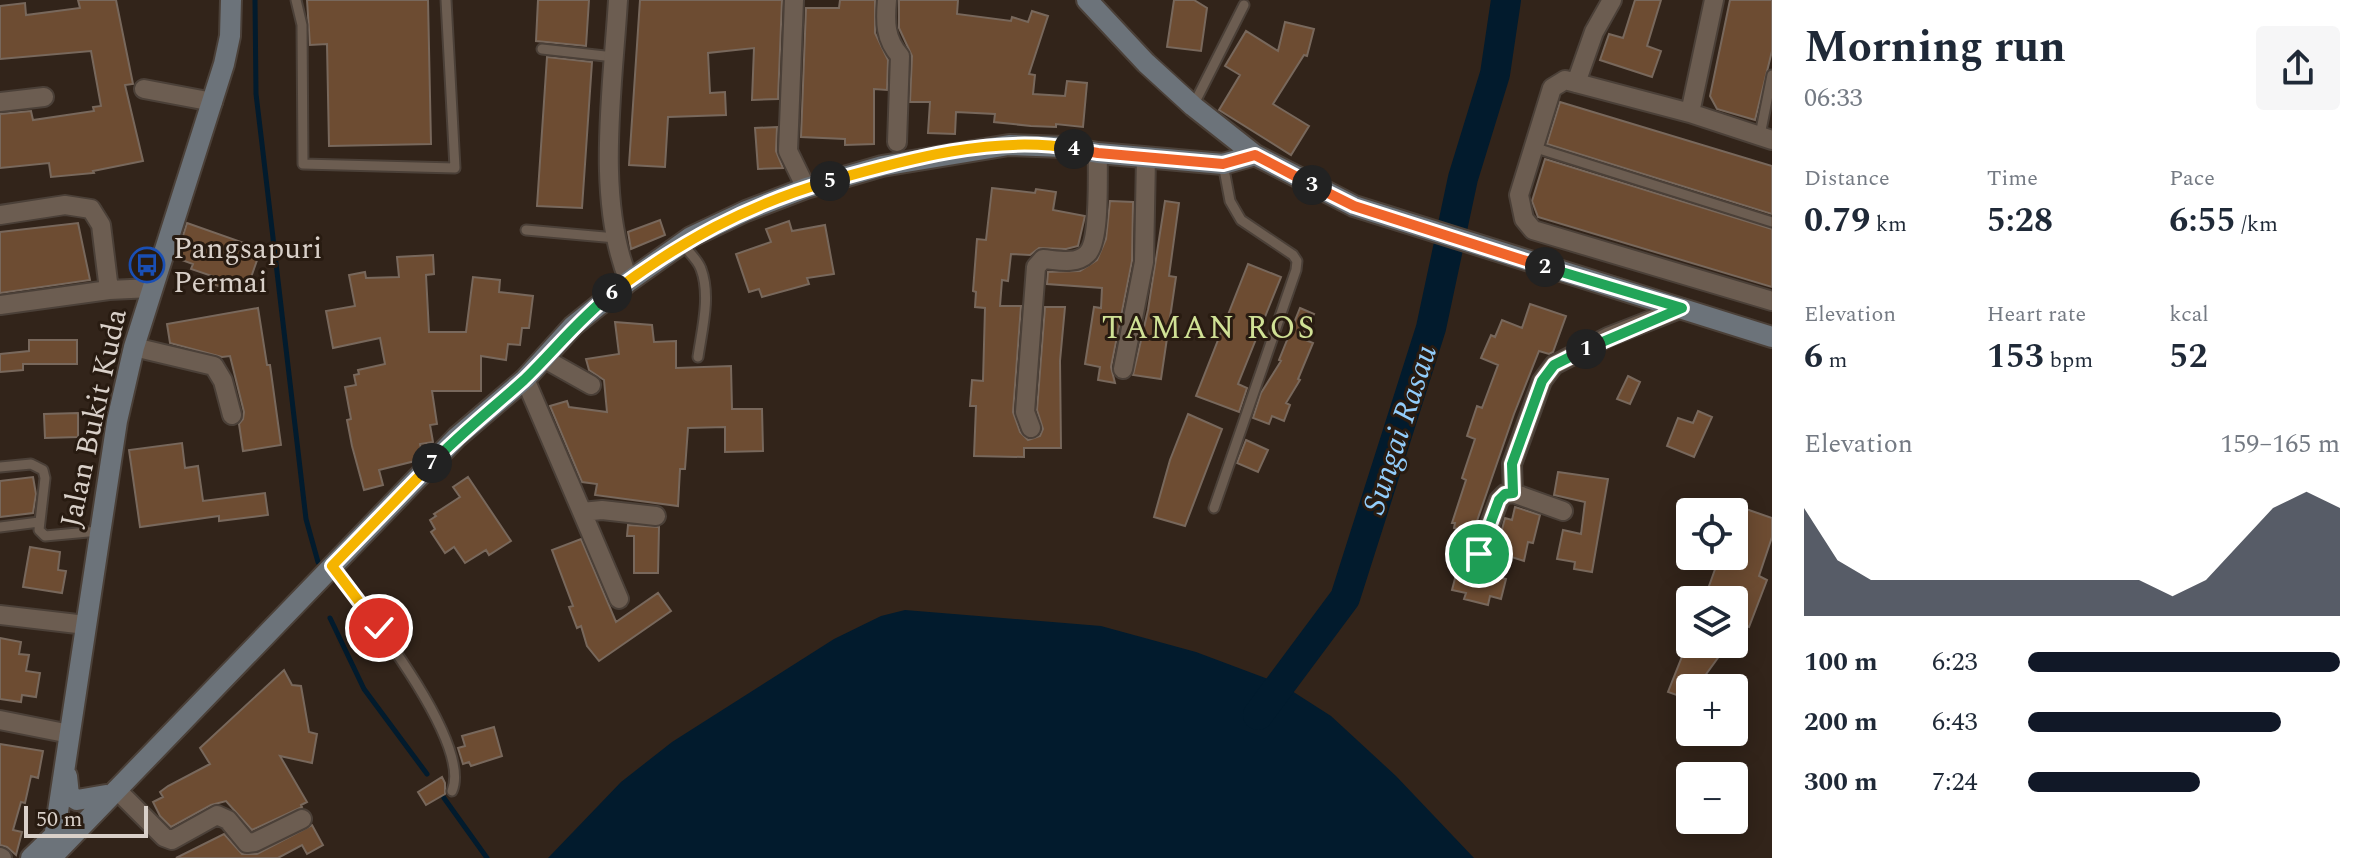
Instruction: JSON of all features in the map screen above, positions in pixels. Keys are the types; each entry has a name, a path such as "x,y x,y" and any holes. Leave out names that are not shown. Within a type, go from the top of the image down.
{"street":[{"name":"Jalan Bukit Kuda","path":"51,858 117,421 134,347 213,102 230,36 231,0"},
{"path":"618,0 609,140 612,226 629,281"},
{"path":"794,0 788,151 806,188"},
{"path":"887,0 885,19 889,44 900,56 897,142"},
{"path":"1576,83 1594,32 1612,0"},
{"path":"1690,113 1714,0"},
{"path":"1099,5 1193,106 1255,155 1354,206 1772,337"},
{"path":"1766,138 1690,113 1565,80 1552,88 1519,195 1524,219 1533,230 1772,301"},
{"path":"144,89 213,102"},
{"path":"0,102 44,97"},
{"path":"51,858 114,789 457,437 525,379 573,326 682,244 746,211 806,188 882,166 1009,145 1064,147 1223,164 1255,155"},
{"path":"1031,428 1025,412 1036,267 1043,259 1071,261 1086,255 1094,242 1098,153"},
{"path":"1123,369 1144,262 1146,157"},
{"path":"0,215 65,205 91,209 101,225 109,290"},
{"path":"0,305 109,290 152,288"},
{"path":"1513,493 1512,464 1542,381 1554,365 1608,337 1682,308"},
{"path":"134,347 214,366 223,381 232,415"},
{"path":"543,358 591,385"},
{"path":"525,379 619,599"},
{"path":"1479,554 1499,500 1505,494 1513,493 1563,511"},
{"path":"582,512 602,510 656,516"},
{"path":"0,615 86,625"},
{"path":"0,720 70,734"},
{"path":"66,768 69,795 77,800 114,789"},
{"path":"114,789 164,837 172,840 217,815 228,820 247,843 302,819"},
{"path":"31,858 114,789"}],"lane":[{"path":"296,0 302,25 303,164 455,168 446,0"},
{"path":"1193,106 1244,5"},
{"path":"542,49 614,57"},
{"path":"1766,138 1772,75"},
{"path":"1536,148 1772,222"},
{"path":"1214,508 1297,261 1293,255 1241,220 1230,201 1223,164"},
{"path":"526,230 616,238"},
{"path":"682,244 700,267 705,287 698,357"},
{"path":"0,467 31,464 43,470 45,478 39,530 45,536 99,531"},
{"path":"0,527 39,522"},
{"path":"332,566 398,652 440,726 454,773 452,791"}],"water":[{"path":"905,610 1101,626 1196,652 1281,684 1331,716 1396,776 1474,858 548,858 621,782 672,742 834,639 881,616"}],"building":[{"path":"78,0 116,0 133,84 125,85 143,161 94,173 51,177 49,163 0,168 0,114 31,111 33,120 94,111 93,107 101,106 91,51 0,59 0,6 25,3 26,15 80,8"},
{"path":"307,0 428,0 431,144 329,146 327,44 310,45"},
{"path":"538,0 589,0 586,46 536,41"},
{"path":"640,0 782,0 778,99 752,100 754,48 708,53 710,93 725,92 726,115 668,117 665,167 629,165"},
{"path":"840,0 875,0 875,33 888,60 887,90 874,89 874,144 845,145 845,139 801,137 806,8 839,8"},
{"path":"899,0 958,0 957,14 1011,21 1012,17 1028,22 1032,11 1048,16 1029,74 1035,75 1033,94 1065,96 1067,81 1087,83 1083,127 994,122 995,114 956,112 955,134 928,133 930,102 910,102 912,56 899,28"},
{"path":"1174,0 1194,0 1207,8 1201,51 1167,47"},
{"path":"1635,0 1661,0 1647,46 1661,51 1652,77 1600,60 1609,34 1623,38"},
{"path":"1730,0 1772,0 1772,51 1755,120 1717,109 1710,96"},
{"path":"1285,22 1314,29 1307,56 1304,55 1273,104 1309,126 1291,155 1219,110 1240,75 1225,66 1246,31 1278,51"},
{"path":"547,57 592,62 582,208 537,206"},
{"path":"1560,102 1772,166 1772,214 1547,144"},
{"path":"777,127 776,151 783,168 758,169 755,128"},
{"path":"1545,159 1772,229 1772,287 1538,217 1532,201"},
{"path":"992,188 1056,192 1053,210 1085,216 1078,246 1039,248 1030,255 1011,254 1008,281 1002,280 1000,306 1021,306 1013,412 1020,432 1028,440 1040,436 1043,429 1037,410 1045,307 1065,307 1060,361 1061,448 1024,448 1024,457 974,456 976,406 970,406 972,380 983,381 985,308 975,307 976,292 973,291 977,239 986,240"},
{"path":"1110,201 1133,202 1132,261 1111,367 1115,383 1098,380 1100,367 1085,364 1094,307 1101,308 1102,288 1047,284 1048,272 1080,271 1097,260 1106,239"},
{"path":"1165,201 1179,203 1169,276 1176,277 1161,379 1133,375 1148,310"},
{"path":"660,220 665,235 631,249 628,232"},
{"path":"789,221 792,231 825,225 834,274 807,278 809,284 762,297 759,289 749,292 736,254 771,242 766,229"},
{"path":"78,223 90,280 0,293 0,232"},
{"path":"187,223 261,249 249,283 238,279 234,291 215,285 218,278 191,269 193,264 176,258"},
{"path":"433,255 434,274 426,275 429,332 466,332 473,277 500,280 499,292 533,296 529,328 522,328 520,345 508,344 506,360 481,356 481,391 432,391 437,424 430,425 433,442 420,444 422,454 415,461 379,470 383,485 364,490 347,420 351,419 345,387 356,385 354,375 359,374 358,370 385,364 380,338 333,348 326,311 355,306 349,275 365,272 366,278 399,277 397,257"},
{"path":"1248,264 1281,277 1238,384 1247,388 1239,412 1196,396"},
{"path":"1530,304 1566,316 1553,352 1539,351 1469,544 1455,539 1458,529 1452,523 1475,439 1467,436 1477,406 1482,408 1498,365 1481,358 1502,320 1522,328"},
{"path":"258,308 281,445 243,451 239,424 244,412 230,356 222,357 170,343 167,324"},
{"path":"1300,308 1314,314 1301,338 1313,343 1300,380 1286,403 1290,405 1284,421 1272,416 1269,424 1253,418 1261,393 1281,361"},
{"path":"615,322 652,325 654,342 676,341 676,368 731,366 732,409 762,409 763,451 725,452 725,427 688,428 685,469 680,469 678,506 595,495 597,484 582,482 550,406 567,401 569,407 607,412 604,380 589,370 586,359 619,354"},
{"path":"29,340 77,340 77,364 23,364 23,370 0,372 0,354 29,351"},
{"path":"1628,376 1640,382 1630,404 1617,399"},
{"path":"1698,411 1712,417 1694,457 1667,446 1678,418 1693,423"},
{"path":"78,413 78,437 45,438 44,414"},
{"path":"1188,414 1222,429 1185,526 1154,517 1170,460"},
{"path":"1246,440 1268,450 1258,472 1237,463"},
{"path":"182,443 185,468 198,466 203,501 265,493 268,515 219,521 219,516 140,527 129,450"},
{"path":"1558,472 1608,479 1592,572 1574,569 1575,562 1557,559 1563,530 1581,534 1585,502 1554,495"},
{"path":"33,477 36,494 33,513 0,517 0,481"},
{"path":"468,477 511,541 489,555 486,550 465,563 454,547 445,553 431,532 435,529 430,520 460,497 453,487"},
{"path":"1515,507 1540,515 1533,543 1528,542 1524,561 1496,552 1505,518 1512,520"},
{"path":"1748,510 1772,518 1772,537 1759,576 1767,580 1749,627 1748,586 1709,586 1715,570 1748,570"},
{"path":"628,525 659,527 658,573 634,573 634,536 627,536"},
{"path":"581,539 616,622 658,593 671,611 599,661 587,646 581,626 577,628 569,607 573,606 552,550"},
{"path":"30,547 60,552 58,570 66,571 62,593 23,587"},
{"path":"1458,567 1506,579 1501,599 1490,596 1488,605 1464,599 1466,593 1452,590"},
{"path":"0,638 21,642 19,654 29,655 26,671 40,673 36,697 22,695 21,702 0,699"},
{"path":"1681,658 1718,658 1706,674 1676,674 1676,695 1668,692"},
{"path":"284,670 292,685 301,686 309,732 317,734 312,763 280,756 307,802 252,830 226,801 211,805 171,827 160,816 153,802 163,797 160,792 210,764 200,748"},
{"path":"494,727 502,756 471,766 469,762 463,764 458,748 465,746 462,736"},
{"path":"0,744 43,751 38,778 31,776 25,803 21,802 13,830 22,832 16,855 0,845"},
{"path":"442,777 445,794 426,805 418,792"},
{"path":"312,825 323,845 307,854 302,845 278,858 176,858 224,834 242,854 257,854"}],"waterway":[{"path":"255,0 256,94 306,519 318,562"},
{"name":"Sungai Rasau","path":"1258,715 1345,598 1431,328 1463,178 1495,74 1506,0"},
{"path":"330,618 364,689 427,774"},
{"path":"444,798 487,858"}],"place":[{"name":"Pangsapuri Permai","path":"147,265"}],"district":[{"name":"TAMAN ROS","path":"1209,327"}],"route":[{"path":"379,628 332,566 457,437 525,379 573,326 596,306 691,237 746,211 806,188 882,166 1009,145 1064,147 1223,164 1255,155 1354,206 1682,308 1608,337 1554,365 1542,381 1512,464 1510,479 1513,493 1505,494 1499,500 1479,554"}]}
